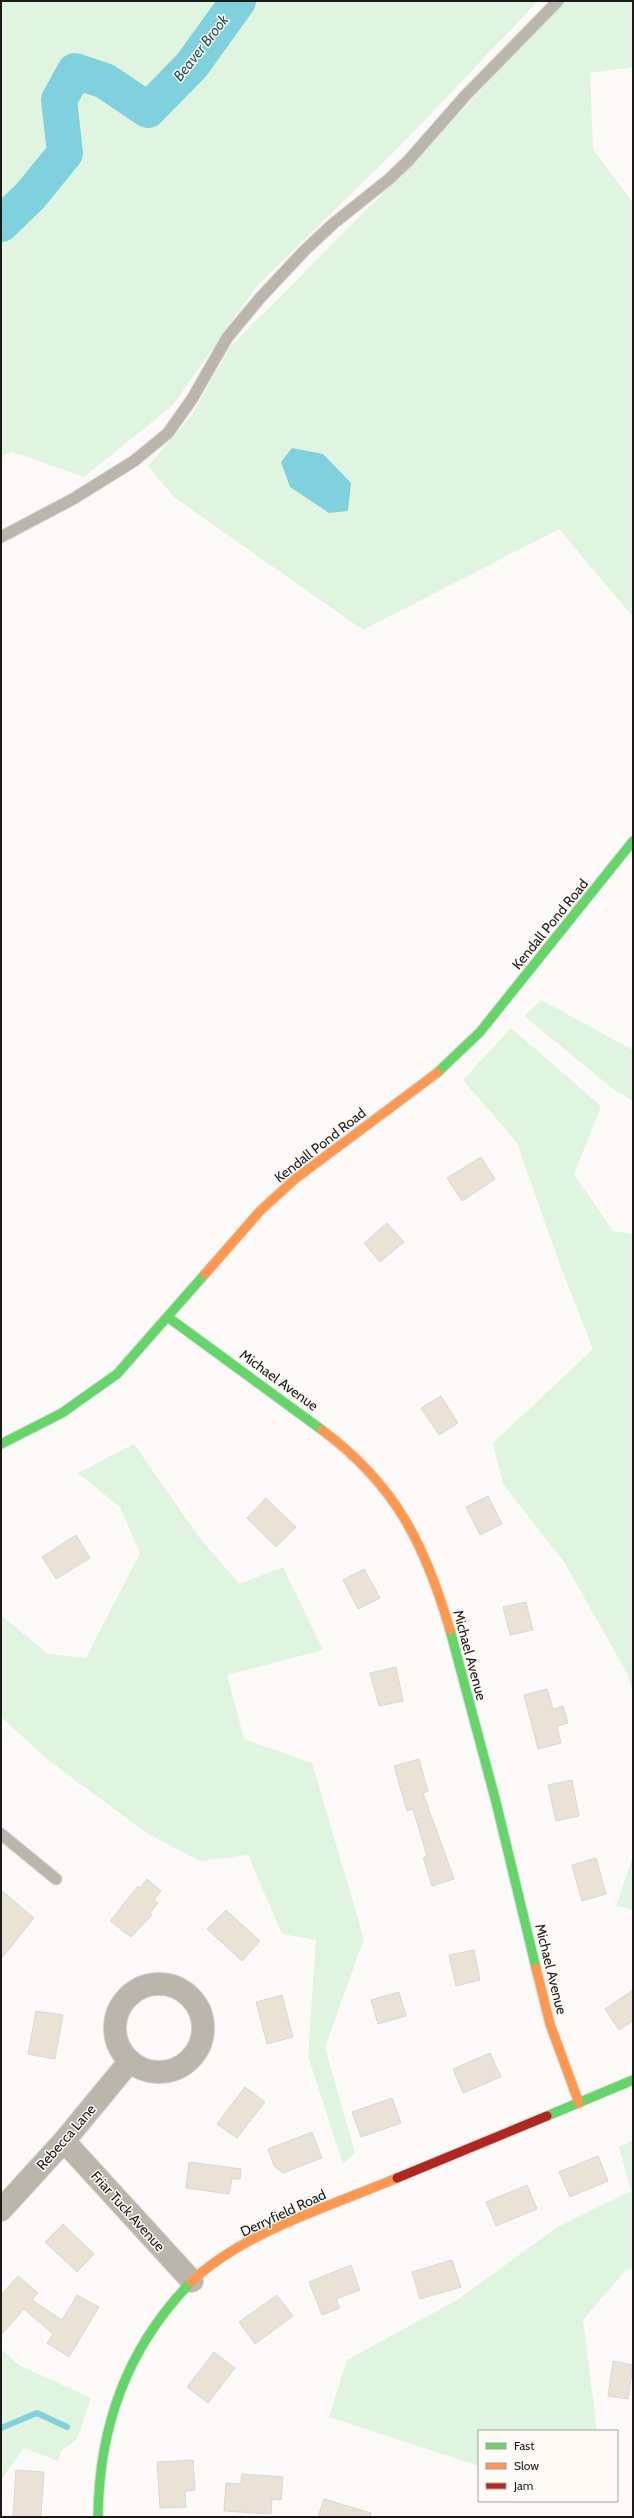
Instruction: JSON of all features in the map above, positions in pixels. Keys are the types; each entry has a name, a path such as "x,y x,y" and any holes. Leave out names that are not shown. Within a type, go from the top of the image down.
{"street":[{"name":"Kendall Pond Road","path":"1,1444 29,1431 90,1396 117,1374 169,1318 260,1211 295,1179 429,1081 480,1032 633,841"},
{"name":"Michael Avenue","path":"169,1318 339,1443 374,1476 401,1513 422,1549 437,1587 496,1802 550,2024 579,2103"},
{"path":"155,1984 172,1986 187,1994 199,2008 203,2026 200,2045 190,2060 174,2070 165,2072 146,2070 130,2061 119,2048 115,2031 117,2014 125,1999 138,1989 155,1984"},
{"name":"Rebecca Lane","path":"1,2210 64,2141 130,2061"},
{"name":"Derryfield Road","path":"98,2517 99,2476 104,2443 120,2385 133,2360 155,2325 192,2281 237,2249 280,2227 633,2080"},
{"name":"Friar Tuck Avenue","path":"64,2141 192,2281"}],"lane":[{"path":"1,537 73,499 134,461 163,438 181,416 227,338 260,298 304,251 334,223 388,180 408,161 465,96 558,1"},
{"path":"1,1834 56,1879"}],"green space":[{"path":"1,1 538,1 401,145 256,287 173,405 84,477 13,452 1,456"},
{"path":"564,1 633,1 633,67 590,73 593,149 633,203 633,617 559,529 363,630 175,498 148,466 191,416 231,346 398,178"},
{"path":"541,1000 633,1050 633,1101 612,1088 524,1016"},
{"path":"511,1028 601,1106 574,1174 613,1231 633,1234 633,1694 627,1673 564,1562 503,1484 493,1443 593,1349 560,1265 517,1143 463,1080"},
{"path":"134,1444 199,1537 239,1584 283,1567 323,1650 227,1675 244,1739 312,1763 364,1939 325,2047 355,2153 343,2164 308,2056 316,1940 282,1934 248,1855 200,1861 148,1834 48,1760 1,1717 1,1615 48,1654 86,1658 140,1553 120,1507 78,1473"},
{"path":"633,1856 633,1910 616,1906"},
{"path":"633,2140 633,2268 624,2272 583,2320 597,2430 478,2430 478,2466 329,2417 347,2360 457,2300 556,2228 631,2191 619,2147"},
{"path":"1,2349 19,2365 91,2398 77,2439 61,2451 58,2461 24,2448 1,2480"}],"water":[{"path":"292,448 323,454 351,483 348,511 329,513 290,487 281,462"}],"building":[{"path":"481,1157 495,1179 462,1201 447,1178"},
{"path":"387,1223 404,1242 380,1262 364,1243"},
{"path":"441,1396 458,1423 439,1435 421,1408"},
{"path":"488,1496 502,1524 480,1535 466,1507"},
{"path":"266,1498 296,1527 276,1547 247,1518"},
{"path":"76,1535 90,1558 56,1579 42,1557"},
{"path":"364,1569 380,1598 358,1609 343,1580"},
{"path":"526,1602 533,1630 510,1635 503,1607"},
{"path":"396,1667 403,1701 379,1706 370,1673"},
{"path":"547,1689 553,1709 563,1706 568,1723 557,1726 561,1743 538,1749 524,1695"},
{"path":"419,1759 428,1791 423,1793 454,1879 432,1886 423,1858 427,1856 413,1809 407,1811 394,1766"},
{"path":"572,1780 579,1816 556,1821 548,1785"},
{"path":"596,1858 606,1894 582,1901 572,1865"},
{"path":"147,1879 161,1891 154,1900 158,1903 150,1913 152,1915 131,1937 110,1921 138,1886 140,1888"},
{"path":"1,1890 34,1918 1,1959"},
{"path":"226,1910 260,1941 242,1961 207,1929"},
{"path":"474,1950 480,1980 456,1986 449,1955"},
{"path":"633,1990 633,2021 619,2030 605,2009"},
{"path":"399,1992 406,2016 378,2024 371,2000"},
{"path":"282,1995 293,2037 267,2044 256,2002"},
{"path":"36,2011 63,2015 55,2059 28,2054"},
{"path":"490,2053 501,2077 463,2093 453,2069"},
{"path":"245,2087 265,2102 237,2138 217,2124"},
{"path":"392,2098 401,2123 361,2137 352,2112"},
{"path":"312,2132 322,2158 283,2173 274,2166 268,2149"},
{"path":"598,2156 608,2181 570,2197 559,2172"},
{"path":"189,2162 241,2169 240,2179 232,2179 229,2194 186,2188"},
{"path":"527,2185 537,2209 496,2226 486,2202"},
{"path":"63,2224 94,2254 77,2272 45,2242"},
{"path":"452,2260 461,2287 420,2299 412,2272"},
{"path":"351,2265 360,2290 336,2299 340,2308 322,2315 309,2282"},
{"path":"18,2276 38,2293 32,2300 62,2320 77,2295 99,2307 69,2357 47,2343 53,2334 24,2309 1,2335 1,2295"},
{"path":"277,2295 293,2316 255,2344 239,2322"},
{"path":"214,2352 235,2368 208,2403 187,2387"},
{"path":"613,2361 633,2365 628,2399 608,2396"},
{"path":"193,2460 195,2490 185,2491 186,2507 160,2508 157,2462"},
{"path":"16,2470 44,2472 41,2517 13,2516"},
{"path":"242,2474 283,2477 281,2500 272,2499 271,2514 224,2511 226,2483 241,2484"},
{"path":"324,2499 371,2513 370,2517 318,2517"}],"waterway":[{"name":"Beaver Brook","path":"1,224 31,195 65,153 59,100 75,71 105,81 148,110 192,65 238,1"},
{"path":"1,2428 37,2413 67,2427"}],"traffic: fast":[{"path":"437,1073 480,1032 633,841"},
{"path":"1,1444 62,1413 117,1374 205,1274"},
{"path":"169,1318 322,1430"},
{"path":"450,1630 496,1802 536,1968"},
{"path":"547,2116 633,2080"},
{"path":"98,2517 104,2451 111,2420 121,2390 134,2361 150,2334 169,2307 191,2282"}],"traffic: slow":[{"path":"205,1274 260,1211 295,1179 437,1073"},
{"path":"322,1430 348,1451 370,1472 404,1519 418,1544 430,1571 450,1630"},
{"path":"536,1968 550,2024 579,2103"},
{"path":"191,2282 212,2264 262,2235 317,2210 397,2178"}],"traffic: jam":[{"path":"397,2178 547,2116"}]}
